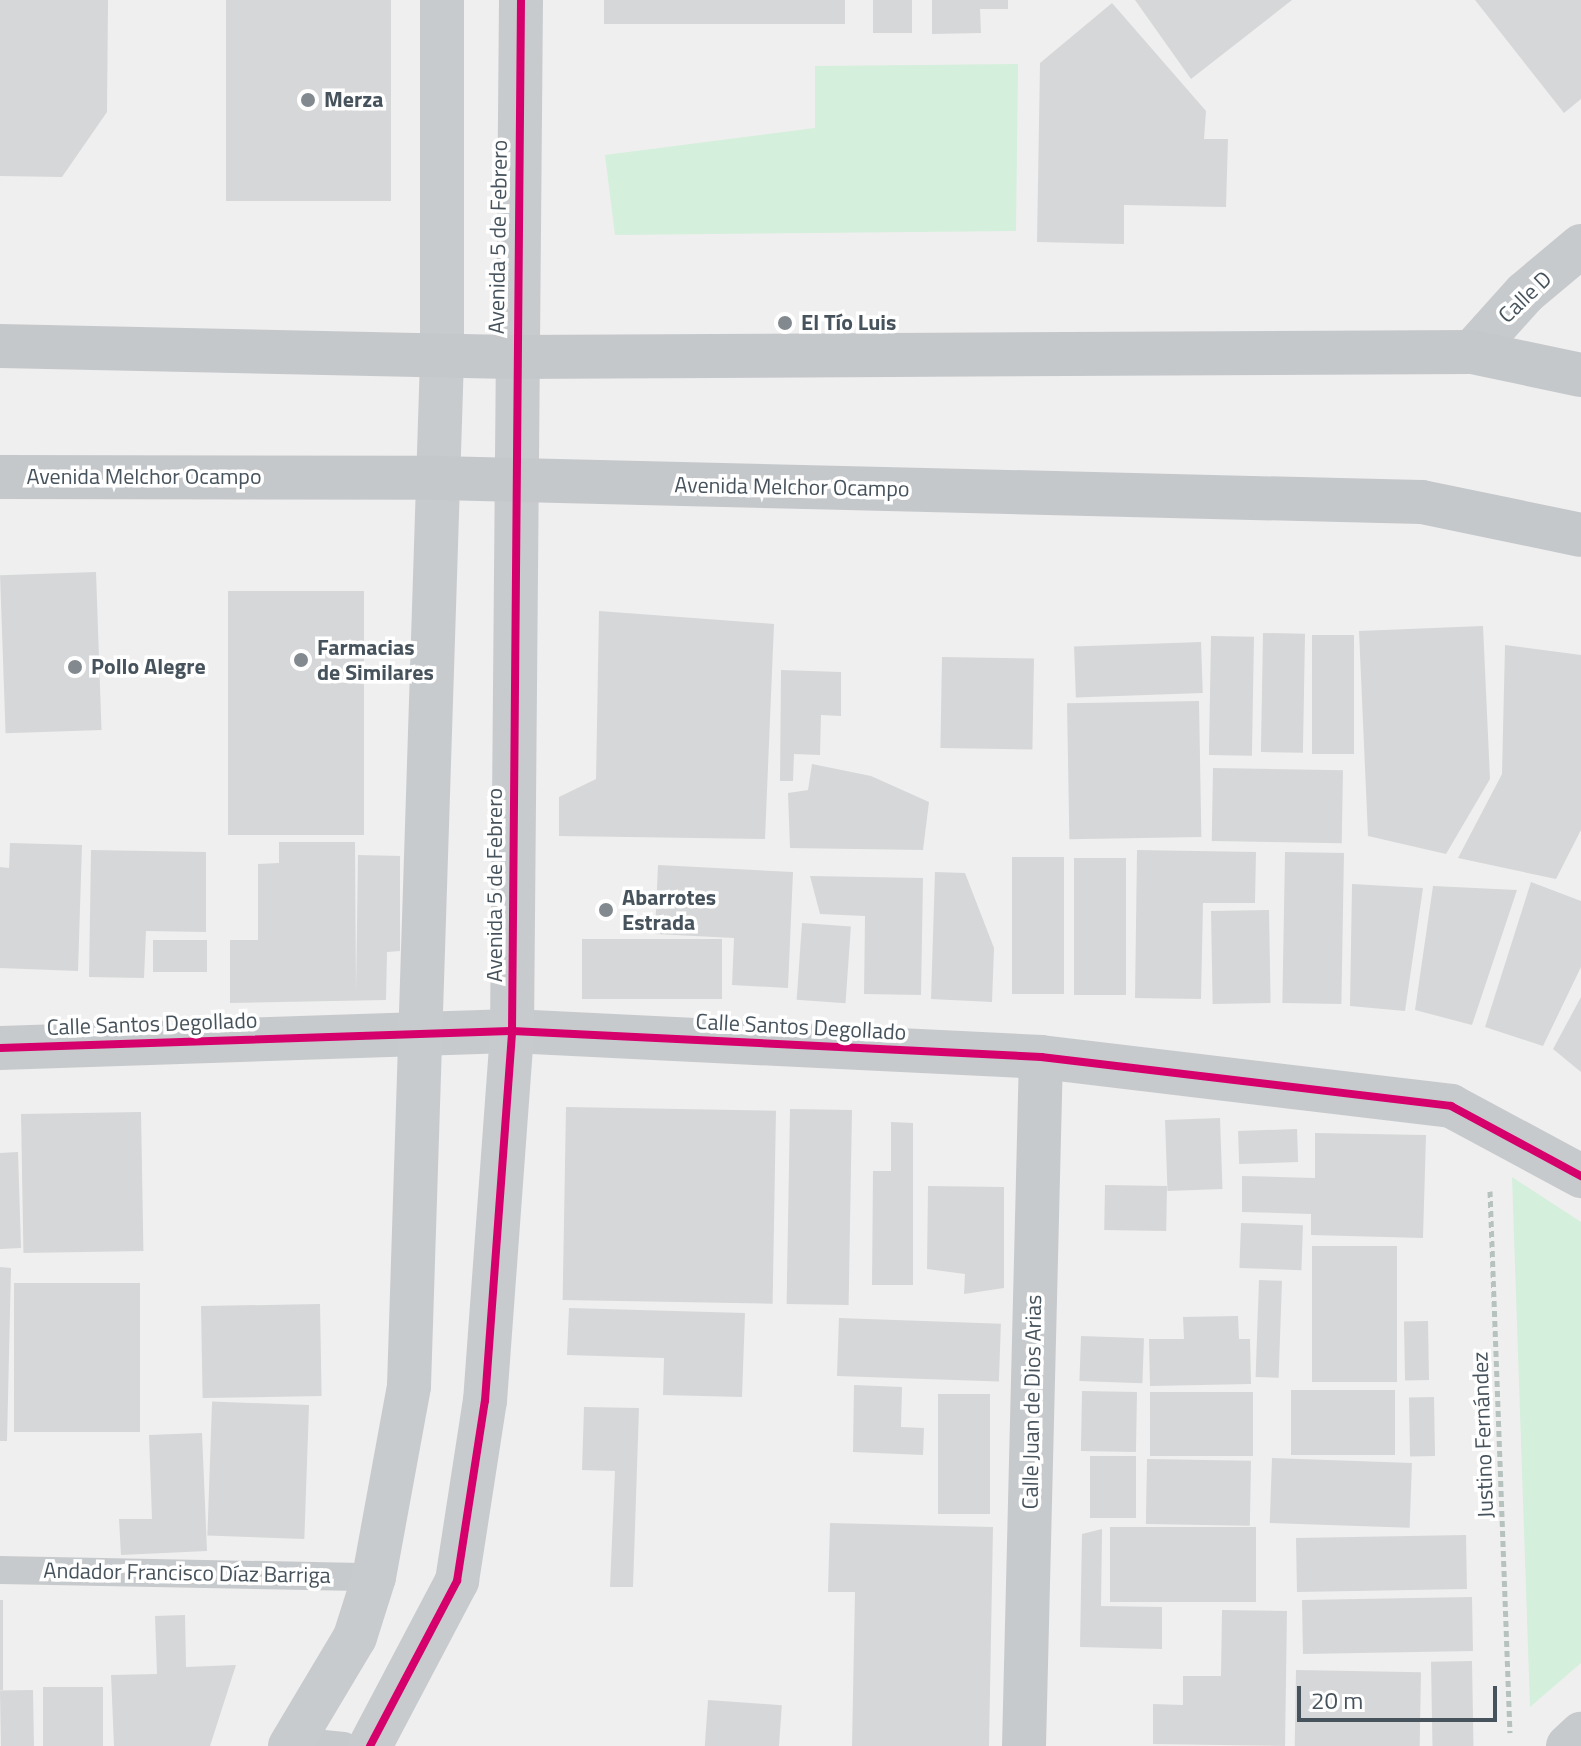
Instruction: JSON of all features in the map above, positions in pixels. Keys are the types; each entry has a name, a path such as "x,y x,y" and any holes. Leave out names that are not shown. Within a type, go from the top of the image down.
{"main road":[{"path":"0,346 513,357 1472,352 1581,375"},
{"name":"Avenida Melchor Ocampo","path":"0,477 438,478 1422,502 1581,535"}],"street":[{"path":"292,1744 355,1637 374,1577 409,1386 426,1030 442,356 442,0"},
{"name":"Avenida 5 de Febrero","path":"370,1746 457,1581 485,1401 512,1031 513,357 521,0"},
{"name":"Calle D","path":"1472,352 1525,293 1581,246"},
{"name":"Calle Santos Degollado","path":"0,1048 426,1030 512,1031 1041,1057 1451,1106 1488,1123 1581,1176"},
{"name":"Calle Juan de Dios Arias","path":"1024,1746 1041,1057"},
{"path":"1568,1746 1581,1734"}],"lane":[{"name":"Andador Francisco Díaz Barriga","path":"0,1570 374,1577"},
{"path":"292,1744 344,1746"}],"green space":[{"path":"1018,64 1016,231 615,235 605,155 815,128 815,66"},
{"path":"1512,1177 1581,1222 1581,1663 1530,1707"}],"building":[{"path":"0,0 108,0 107,112 62,177 0,176"},
{"name":"Merza","path":"226,0 391,0 391,201 226,201"},
{"path":"604,0 845,0 845,24 604,24"},
{"path":"873,0 912,0 912,33 873,33"},
{"path":"932,0 1008,0 1008,9 980,9 981,33 932,34"},
{"path":"1135,0 1292,0 1191,79"},
{"path":"1475,0 1581,0 1581,99 1564,113"},
{"path":"1112,3 1206,111 1204,139 1228,139 1226,207 1124,205 1124,244 1037,242 1040,63"},
{"path":"96,572 102,730 6,733 0,575"},
{"path":"228,591 364,591 364,835 228,835"},
{"path":"599,611 774,624 765,839 559,836 559,797 596,779"},
{"path":"1483,626 1490,779 1446,854 1368,836 1359,631"},
{"path":"1263,633 1305,634 1303,753 1261,752"},
{"path":"1312,635 1354,635 1354,754 1312,754"},
{"path":"1211,636 1254,637 1252,756 1209,755"},
{"path":"1201,642 1203,693 1076,697 1074,646"},
{"path":"1505,645 1581,655 1581,830 1556,879 1458,858 1502,774"},
{"path":"942,657 1034,659 1032,750 940,748"},
{"path":"781,670 841,672 841,716 821,715 820,755 794,754 793,781 780,781"},
{"path":"1199,701 1201,837 1069,839 1067,703"},
{"path":"812,764 871,776 929,802 923,850 790,848 788,793 808,790"},
{"path":"1213,768 1343,770 1342,843 1212,841"},
{"path":"279,842 355,842 356,992 358,855 400,856 400,951 387,952 386,1000 230,1003 230,940 258,940 258,864 279,863"},
{"path":"10,843 82,845 78,971 0,968 0,867 9,868"},
{"path":"91,850 206,852 206,932 146,931 144,978 89,977"},
{"path":"1137,850 1256,852 1255,903 1203,903 1201,999 1135,998"},
{"path":"1285,852 1344,853 1341,1004 1282,1003"},
{"path":"1012,857 1064,857 1064,994 1012,994"},
{"path":"1074,858 1126,858 1126,995 1074,995"},
{"path":"658,865 793,872 788,988 732,985 734,938 655,934"},
{"path":"935,872 965,873 994,948 992,1002 931,999"},
{"path":"810,876 923,878 921,995 864,994 865,916 820,914"},
{"path":"1531,882 1581,901 1581,967 1543,1046 1485,1027"},
{"path":"1352,884 1423,888 1405,1011 1350,1006"},
{"path":"1433,886 1517,890 1472,1025 1415,1010"},
{"path":"1269,910 1271,1003 1213,1004 1211,911"},
{"path":"802,923 851,926 846,1003 797,1000"},
{"path":"582,939 722,939 722,999 582,999"},
{"path":"153,940 207,940 207,972 153,972"},
{"path":"1581,997 1581,1072 1553,1049"},
{"path":"566,1107 776,1111 773,1304 563,1300"},
{"path":"790,1109 852,1110 849,1305 787,1304"},
{"path":"141,1112 143,1251 23,1253 21,1114"},
{"path":"1220,1118 1222,1189 1168,1191 1165,1120"},
{"path":"891,1122 913,1123 913,1285 872,1285 873,1171 891,1171"},
{"path":"1297,1129 1298,1162 1239,1164 1238,1131"},
{"path":"1315,1133 1426,1135 1423,1238 1311,1235 1311,1214 1242,1212 1242,1176 1315,1178"},
{"path":"18,1152 21,1248 0,1249 0,1153"},
{"path":"1105,1185 1167,1186 1166,1231 1104,1230"},
{"path":"928,1186 1004,1187 1004,1288 964,1294 965,1274 927,1269"},
{"path":"1241,1223 1303,1225 1301,1270 1239,1268"},
{"path":"1312,1246 1397,1246 1397,1382 1312,1382"},
{"path":"0,1267 11,1268 7,1441 0,1441"},
{"path":"1259,1280 1282,1281 1279,1378 1256,1377"},
{"path":"14,1283 140,1283 140,1432 14,1432"},
{"path":"320,1304 322,1396 203,1398 201,1306"},
{"path":"569,1308 745,1313 742,1397 663,1395 664,1358 567,1355"},
{"path":"1238,1316 1239,1339 1250,1339 1251,1384 1150,1386 1149,1339 1184,1339 1183,1317"},
{"path":"839,1318 1001,1324 999,1382 837,1376"},
{"path":"1404,1321 1428,1321 1429,1380 1405,1380"},
{"path":"1081,1336 1144,1338 1142,1383 1079,1381"},
{"path":"854,1385 902,1387 901,1427 924,1428 923,1455 853,1452"},
{"path":"1291,1390 1395,1390 1395,1455 1291,1455"},
{"path":"1082,1391 1137,1392 1136,1452 1081,1451"},
{"path":"1150,1392 1253,1392 1253,1456 1150,1456"},
{"path":"938,1394 990,1394 990,1514 938,1514"},
{"path":"1409,1397 1434,1397 1435,1456 1410,1456"},
{"path":"212,1402 309,1405 304,1539 207,1536"},
{"path":"584,1407 639,1408 633,1587 610,1587 615,1471 582,1470"},
{"path":"202,1433 207,1551 121,1555 119,1519 152,1519 149,1435"},
{"path":"1090,1456 1136,1456 1136,1518 1090,1518"},
{"path":"1272,1458 1412,1463 1410,1528 1270,1523"},
{"path":"1147,1459 1251,1461 1250,1526 1146,1524"},
{"path":"830,1523 993,1527 989,1746 852,1746 855,1592 828,1592"},
{"path":"1110,1527 1256,1527 1256,1602 1110,1602"},
{"path":"1102,1529 1101,1606 1162,1607 1162,1649 1080,1647 1082,1534"},
{"path":"1466,1535 1467,1589 1297,1592 1296,1538"},
{"path":"1472,1597 1473,1651 1303,1654 1302,1600"},
{"path":"0,1600 3,1600 3,1690 0,1690"},
{"path":"1222,1610 1287,1611 1285,1746 1153,1744 1153,1704 1183,1705 1183,1676 1221,1676"},
{"path":"185,1615 186,1667 236,1665 210,1746 114,1746 111,1675 157,1674 155,1616"},
{"path":"1472,1661 1473,1746 1432,1746 1431,1662"},
{"path":"1296,1670 1421,1672 1420,1746 1295,1746"},
{"path":"43,1687 103,1687 103,1746 43,1746"},
{"path":"33,1690 34,1746 1,1746 0,1691"},
{"path":"708,1700 782,1705 779,1746 705,1746"}],"cycle path":[{"path":"370,1746 457,1581 485,1401 512,1031 521,0"},
{"path":"0,1048 512,1031 1041,1057 1451,1106 1581,1176"}],"place":[{"name":"Merza","path":"308,100"},
{"name":"El Tío Luis","path":"785,323"},
{"name":"Farmacias de Similares","path":"301,660"},
{"name":"Pollo Alegre","path":"75,667"},
{"name":"Abarrotes Estrada","path":"606,910"}]}
